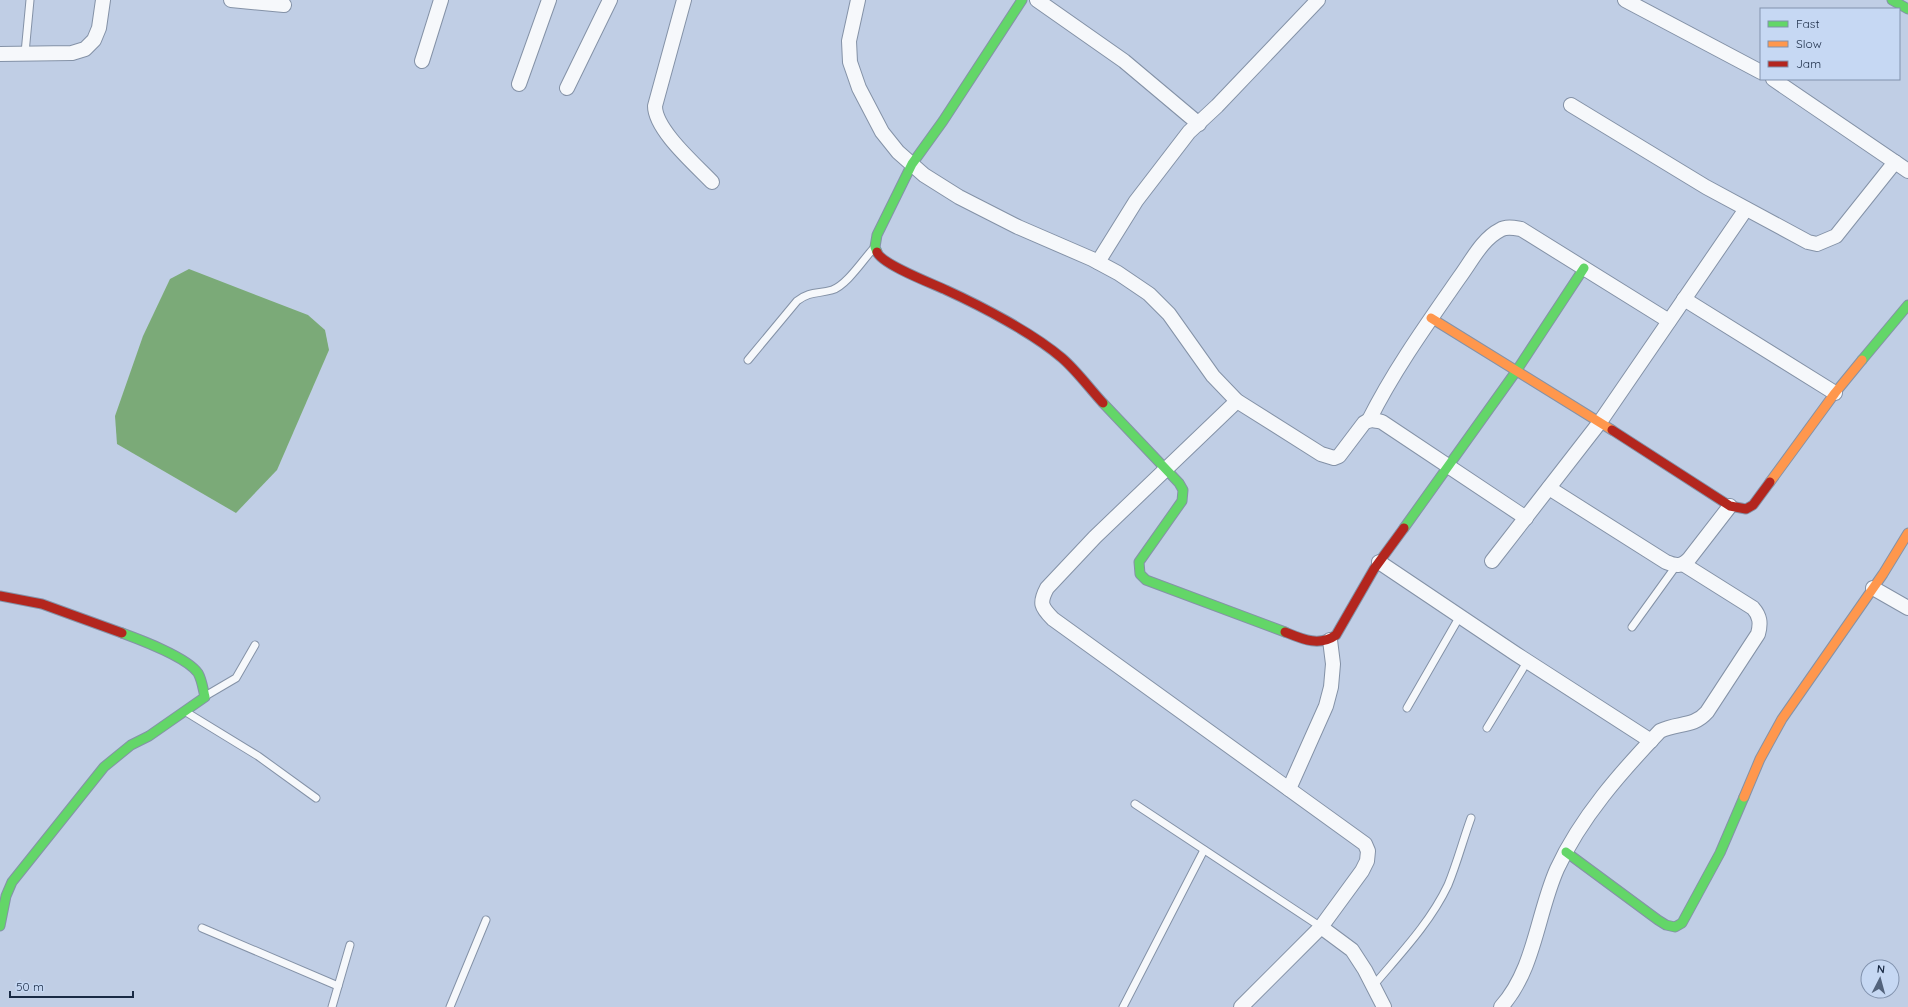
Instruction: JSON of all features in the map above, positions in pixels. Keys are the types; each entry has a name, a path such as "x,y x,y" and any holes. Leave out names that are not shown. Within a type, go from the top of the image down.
{"street":[{"path":"0,54 26,52 72,53 85,49 94,40 99,28 103,0"},
{"path":"231,0 284,5"},
{"path":"422,61 441,0"},
{"path":"519,84 549,0"},
{"path":"567,88 610,0"},
{"path":"684,0 655,106 655,114 668,134 712,182"},
{"path":"858,0 849,41 850,62 854,74 882,132 898,152 924,175 959,197 1018,227 1098,262 1118,273 1149,294 1169,314 1214,376 1237,401 1321,454 1334,458 1339,456 1364,423 1369,420 1385,389 1431,318 1478,251 1489,238 1501,229 1521,229 1669,321"},
{"path":"1022,0 943,121 912,164 877,235 875,247 878,255 892,264 959,296 1046,346 1062,358 1121,423 1179,483 1183,490 1184,496 1182,501 1139,562 1137,570 1140,576 1146,580 1303,639 1320,642 1330,640 1336,635 1379,562 1517,370 1584,268"},
{"path":"1037,0 1124,61 1199,124"},
{"path":"1098,262 1136,201 1189,132 1199,124 1318,0"},
{"path":"1624,0 1760,71"},
{"path":"1892,0 1908,9"},
{"path":"1774,80 1908,171"},
{"path":"1571,105 1706,187 1808,242 1817,244 1836,236 1895,162"},
{"path":"1492,561 1600,422 1746,209"},
{"path":"1684,299 1835,393"},
{"path":"1431,318 1600,422 1730,506 1746,509 1753,504 1835,393 1908,304"},
{"path":"1237,401 1095,536 1047,588 1042,598 1042,604 1044,610 1053,618 1365,844 1368,851 1367,861 1362,871 1321,927 1241,1007"},
{"path":"1369,420 1382,422 1526,518"},
{"path":"1501,1007 1511,996 1523,972 1556,870 1576,833 1592,809 1660,730 1670,726 1693,723 1700,720 1707,712 1758,634 1760,628 1758,614 1753,608 1679,565 1666,562 1549,488"},
{"path":"1679,565 1730,506"},
{"path":"1566,852 1662,922 1675,927 1682,923 1720,853 1760,759 1782,719 1873,588 1908,533"},
{"path":"1379,562 1527,662 1651,741"},
{"path":"1873,588 1908,608"},
{"path":"0,596 41,604 116,631 172,655 196,670 201,680 205,696 148,736 131,745 104,767 6,883 6,896 0,926"},
{"path":"1289,789 1326,706 1332,679 1333,664 1330,640"},
{"path":"1321,927 1352,950 1384,1007"}],"lane":[{"path":"26,52 30,0"},
{"path":"748,360 797,301 806,294 833,290 841,286 875,247"},
{"path":"1632,627 1679,565"},
{"path":"1407,708 1460,616"},
{"path":"205,696 236,678 255,645"},
{"path":"1487,728 1527,662"},
{"path":"184,711 258,756 316,798"},
{"path":"1135,804 1321,927"},
{"path":"1373,986 1424,926 1438,903 1448,884 1471,818"},
{"path":"1123,1007 1204,850"},
{"path":"450,1007 486,920"},
{"path":"202,928 338,986"},
{"path":"332,1007 350,945"}],"shaded area":[{"path":"189,269 308,315 325,330 329,350 277,470 236,513 117,444 115,416 143,336 170,279"}],"traffic: fast":[{"path":"877,252 875,247 877,235 912,164 943,121 1022,0"},
{"path":"1892,0 1908,9"},
{"path":"1404,528 1517,370 1584,268"},
{"path":"1862,360 1908,305"},
{"path":"1103,403 1179,483 1183,490 1182,501 1139,562 1140,574 1146,580 1285,632"},
{"path":"0,926 6,896 12,882 104,767 131,745 149,736 205,697 198,673 192,667 174,655 122,633"},
{"path":"1566,852 1658,920 1666,925 1675,927 1682,923 1720,853 1744,797"}],"traffic: slow":[{"path":"1431,318 1612,430"},
{"path":"1770,482 1835,393 1862,360"},
{"path":"1744,797 1760,759 1782,719 1883,574 1908,533"}],"traffic: jam":[{"path":"877,252 881,257 897,268 975,304 1037,339 1068,363 1103,403"},
{"path":"1612,430 1730,506 1746,509 1753,505 1770,482"},
{"path":"1285,632 1310,641 1323,641 1336,635 1374,569 1404,528"},
{"path":"0,596 42,604 122,633"}]}
